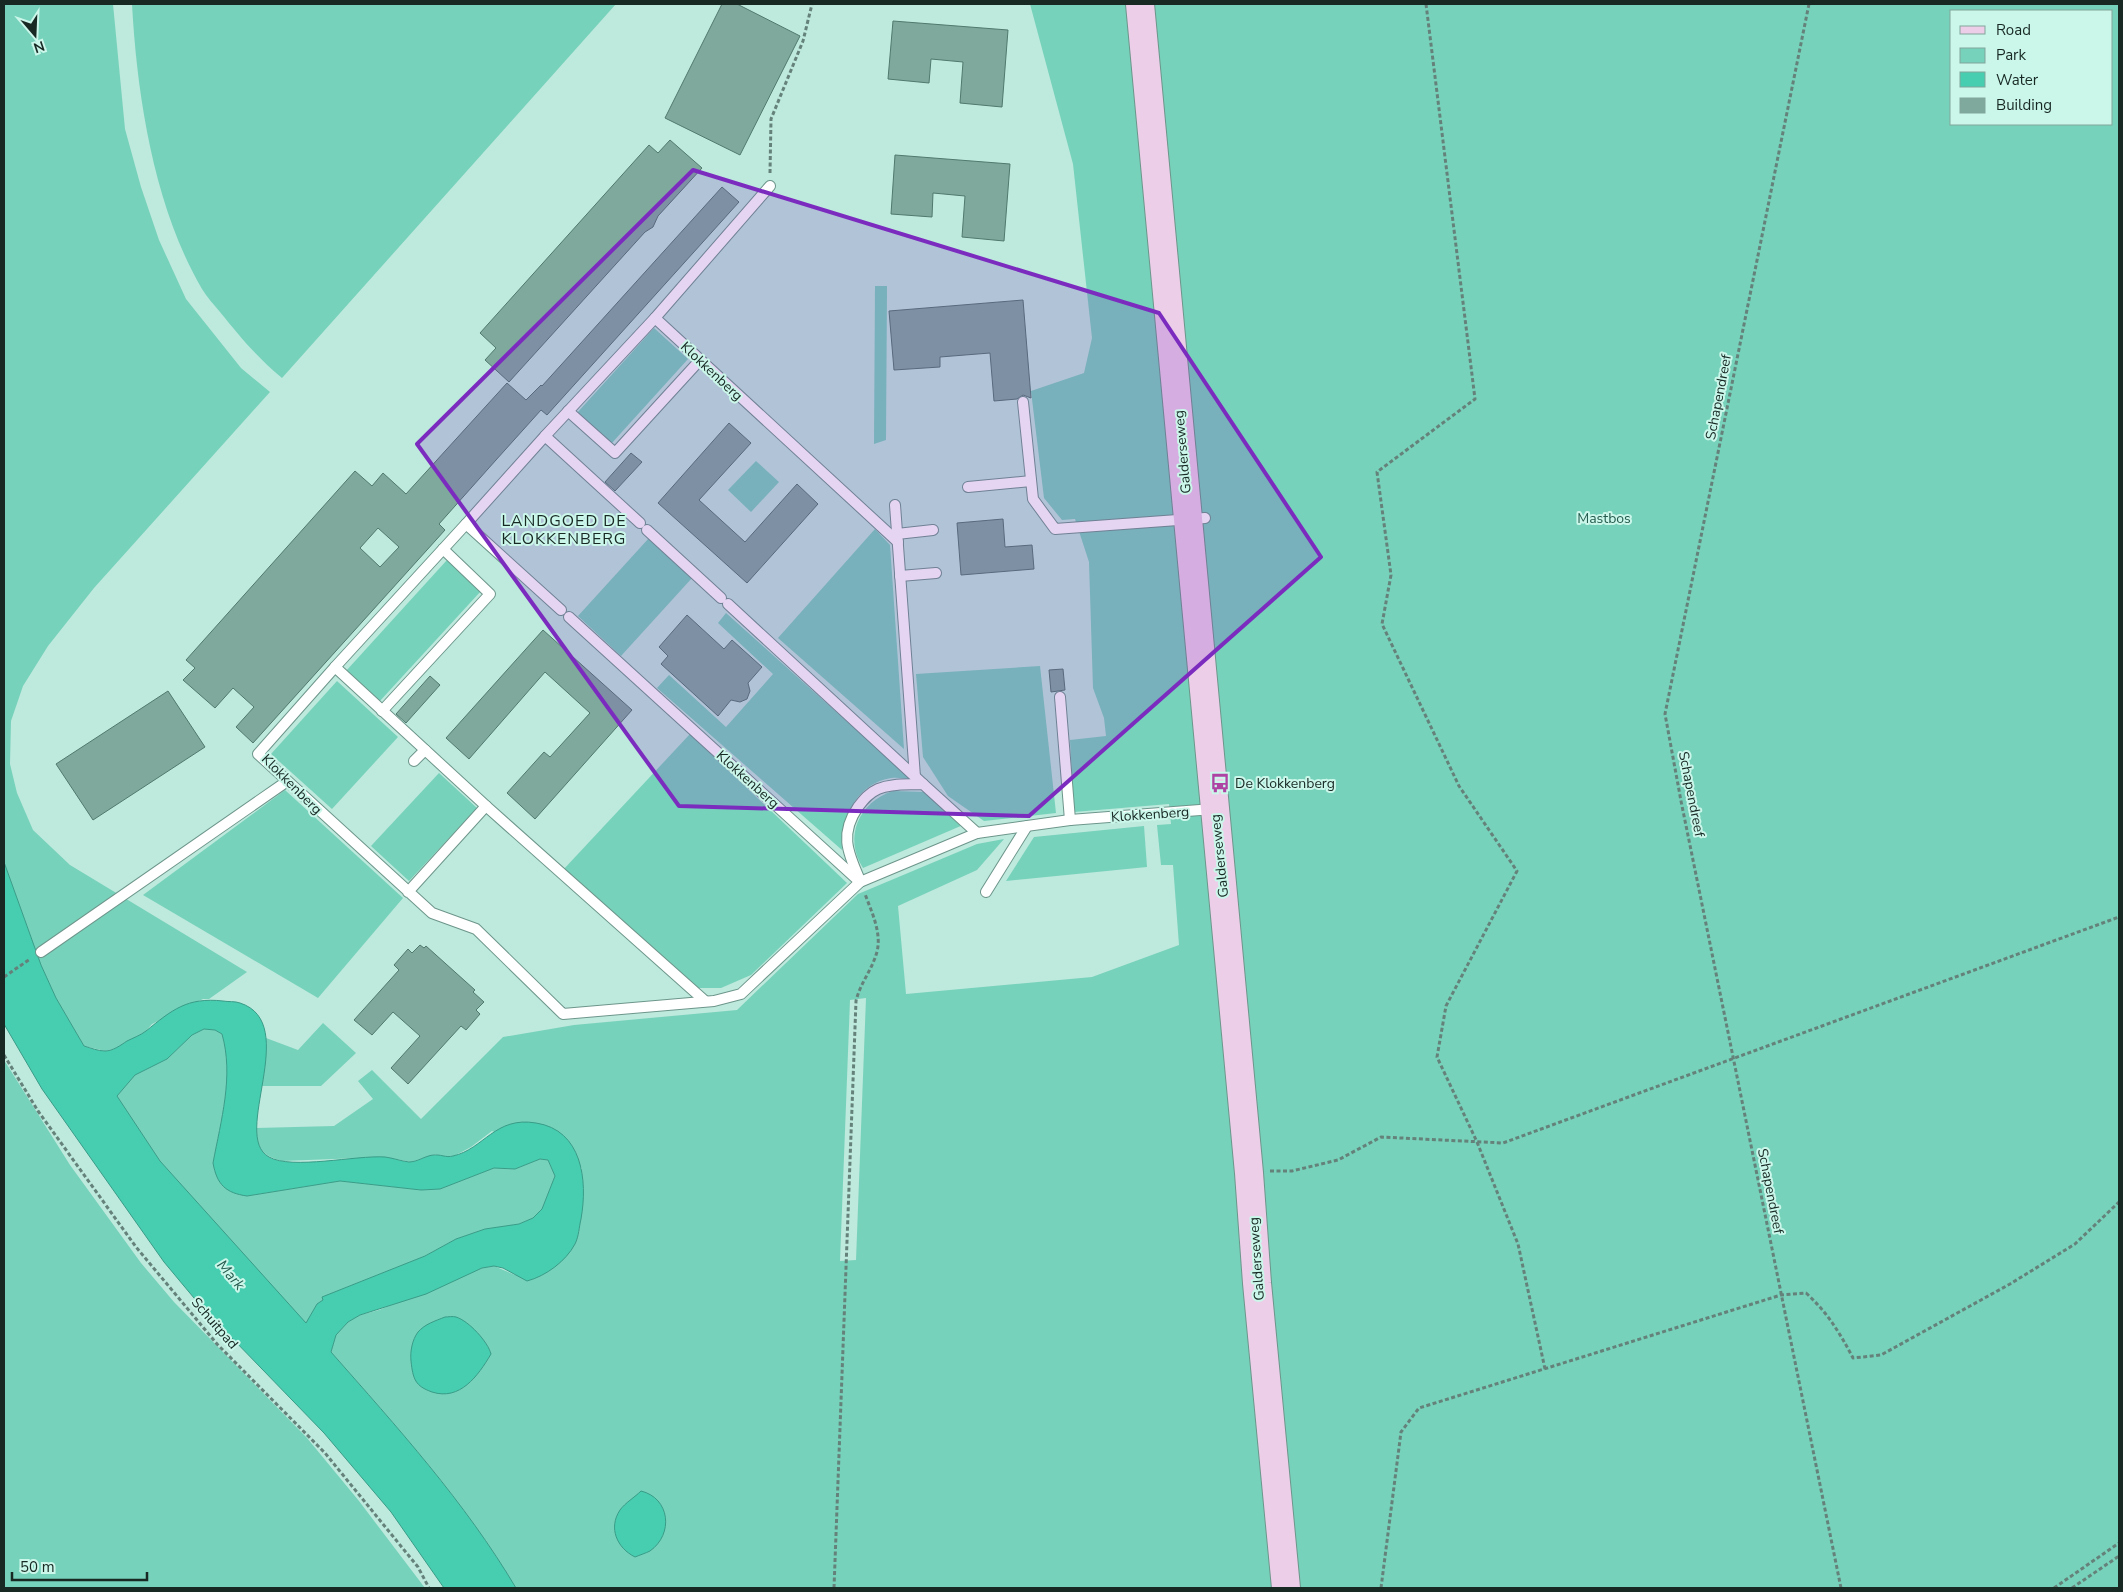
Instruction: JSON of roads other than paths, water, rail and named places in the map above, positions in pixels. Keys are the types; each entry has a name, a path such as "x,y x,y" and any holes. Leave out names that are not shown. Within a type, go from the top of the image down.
{"street":[{"name":"Galderseweg","path":"1140,4 1196,518 1214,809 1286,1588"}],"lane":[{"path":"655,318 770,186"},
{"name":"Klokkenberg","path":"898,538 655,318 545,436 258,754 286,782 432,913 476,929 564,1014 705,1001 741,994 860,882 977,833 1070,820 1214,809"},
{"path":"568,411 615,454 700,360"},
{"path":"1023,402 1032,499 1055,529 1196,518"},
{"path":"545,436 977,833"},
{"path":"968,487 1031,481"},
{"path":"895,505 914,777"},
{"name":"Klokkenberg","path":"466,524 860,882"},
{"path":"898,538 934,530"},
{"path":"382,711 490,594 443,549"},
{"path":"900,576 936,573"},
{"path":"335,667 486,806 705,1001"},
{"path":"1060,697 1070,820"},
{"path":"414,761 425,750"},
{"path":"41,952 286,782"},
{"path":"860,882 849,856 846,829 858,807 867,795 878,789 891,785 923,784"},
{"path":"408,892 486,806"},
{"path":"986,892 1027,826"}],"water":[{"name":"Mark","path":"4,862 41,965 56,998 84,1046 102,1051 114,1049 144,1032 172,1011 199,1001 238,1002 257,1014 265,1033 266,1055 257,1127 259,1145 269,1157 279,1161 308,1162 385,1157 409,1162 433,1155 450,1156 464,1152 500,1129 510,1124 522,1122 536,1123 551,1128 563,1135 572,1146 578,1159 582,1173 583,1204 575,1244 561,1262 541,1276 527,1281 503,1268 494,1266 482,1268 426,1294 360,1315 348,1322 336,1335 331,1352 405,1437 452,1495 475,1525 516,1588 444,1588 391,1512 324,1433 199,1304 164,1262 42,1089 4,1024","holes":["204,1029 215,1030 222,1034 227,1066 227,1082 223,1114 213,1163 220,1182 233,1193 247,1196 340,1181 421,1190 440,1189 494,1168 515,1169 540,1159 548,1160 555,1176 542,1209 533,1218 519,1224 485,1229 456,1239 425,1256 322,1297 323,1300 317,1304 306,1323 160,1161 117,1096 135,1075 167,1059 192,1035"]},
{"path":"445,1317 456,1317 472,1327 482,1338 491,1354 467,1385 460,1390 442,1394 432,1392 418,1384 413,1373 411,1354 413,1342 418,1332 427,1325"},
{"path":"641,1491 651,1495 658,1501 663,1509 665,1526 658,1544 650,1551 635,1557 619,1543 616,1537 615,1524 620,1510"}],"place":[{"name":"De Klokkenberg","path":"1220,783"}],"district":[{"name":"LANDGOED DE KLOKKENBERG","path":"564,529"}],"park label":[{"name":"Mastbos","path":"1604,518"}]}
